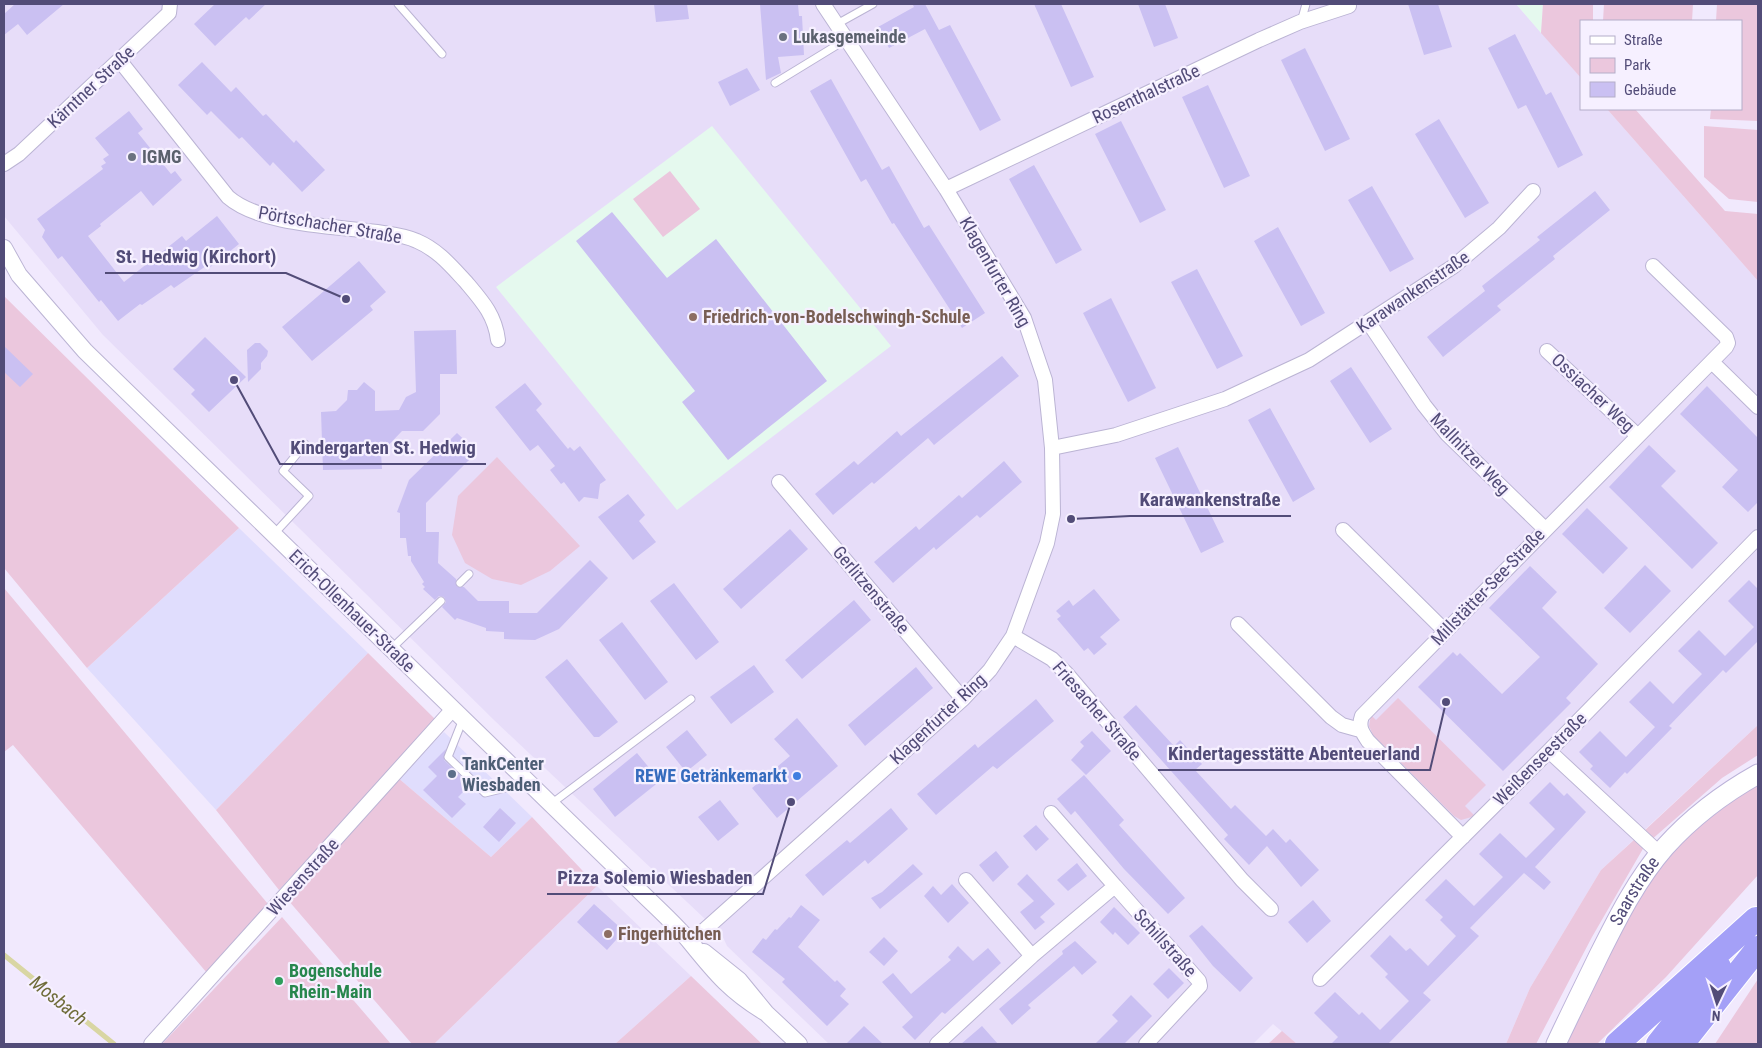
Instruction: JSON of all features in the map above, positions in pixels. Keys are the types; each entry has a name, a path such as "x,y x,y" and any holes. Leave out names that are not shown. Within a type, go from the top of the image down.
{"highway":[{"path":"1617,1044 1757,917"},
{"path":"1658,1044 1757,917"},
{"path":"1682,1044 1715,1005 1758,948"},
{"path":"1693,1044 1715,1005"}],"main road":[{"name":"Saarstraße","path":"1556,1044 1618,918 1635,889 1660,854 1687,826 1715,803 1758,774"}],"street":[{"name":"Kärntner Straße","path":"4,164 19,154 170,13 170,4"},
{"name":"Klagenfurter Ring","path":"691,942 963,699 990,670 1013,636 1048,544 1053,514 1052,448 1044,380 1024,318 946,189 823,4"},
{"name":"Rosenthalstraße","path":"946,189 1300,22 1349,6"},
{"name":"Pörtschacher Straße","path":"120,61 228,196 237,204 248,211 272,218 392,234 416,240 434,250 448,262 484,304 492,316 498,340"},
{"name":"Karawankenstraße","path":"1052,448 1116,435 1236,395 1309,360 1369,323 1454,266 1498,228 1533,191"},
{"name":"Erich-Ollenhauer-Straße","path":"4,248 19,276"},
{"name":"Erich-Ollenhauer-Straße","path":"4,263 19,276 85,351 691,942 739,980 766,1014 799,1044"},
{"name":"Millstätter-See-Straße","path":"1360,730 1362,716 1712,362 1728,343 1726,337 1653,266"},
{"name":"Mallnitzer Weg","path":"1369,323 1424,406 1447,434 1545,529"},
{"name":"Ossiacher Weg","path":"1548,351 1638,436"},
{"path":"1712,362 1758,407"},
{"name":"Gerlitzenstraße","path":"779,482 963,699"},
{"path":"1343,530 1445,631"},
{"name":"Weißenseestraße","path":"1320,979 1549,751 1758,538"},
{"path":"1238,624 1331,717 1342,725 1360,730 1368,741 1463,837"},
{"name":"Friesacher Straße","path":"1013,636 1052,659 1067,674 1242,880 1271,909"},
{"name":"Wiesenstraße","path":"152,1044 458,714"},
{"path":"1549,751 1660,854"},
{"name":"Schillstraße","path":"1051,813 1199,981 1200,986 1146,1044"},
{"path":"966,880 1032,956"},
{"path":"937,1044 1032,956 1115,886"}],"lane":[{"path":"398,4 442,54"},
{"path":"837,24 873,4"},
{"path":"1300,22 1306,4"},
{"path":"775,83 847,39"},
{"path":"274,534 309,496 283,471 305,444"},
{"path":"460,583 469,574"},
{"path":"391,649 441,601"},
{"path":"550,804 691,699"},
{"path":"458,714 448,757 478,787 485,793 528,782"}],"shaded area":[{"path":"4,4 1516,4 1580,77 1580,110 1608,110 1758,281 1758,725 1601,870 1530,988 1506,1044 1297,1044 1273,1024 1253,1044 829,1044 727,946 722,935 495,721 103,335 4,216"},
{"path":"1516,4 1543,4 1541,33"},
{"name":"Friedrich-von-Bodelschwingh-Schule","path":"712,126 891,346 677,510 496,287"},
{"path":"239,528 368,653 216,810 87,668"},
{"path":"444,732 532,817 491,857 397,777"},
{"path":"597,886 691,976 615,1044 434,1044"}],"green space":[{"path":"1543,4 1593,4 1593,20 1580,20 1580,77 1541,33"},
{"path":"1604,4 1693,4 1692,20 1603,20"},
{"path":"1717,4 1758,4 1758,121 1710,119 1711,110 1742,110 1742,20 1716,20"},
{"path":"1608,110 1636,110 1725,211 1758,214 1758,281"},
{"path":"1704,126 1758,130 1758,202 1729,199 1704,177"},
{"path":"670,171 700,209 663,237 633,199"},
{"path":"4,296 239,528 87,668 4,568"},
{"path":"497,457 580,546 550,571 521,585 492,579 465,563 452,535 458,496"},
{"path":"4,588 268,904 207,973 13,745 4,752"},
{"path":"368,653 436,720 279,890 216,810"},
{"path":"1398,698 1486,785 1465,806 1475,816 1461,820 1454,816 1373,735 1369,726 1371,715 1376,720"},
{"path":"1758,725 1758,755 1722,778 1650,841 1643,832"},
{"path":"397,777 491,857 532,817 597,886 434,1044 412,1044 288,900"},
{"path":"1758,782 1758,875 1666,977 1597,1044 1561,1044 1605,955 1655,873 1690,833"},
{"path":"1635,839 1644,847 1592,937 1536,1044 1506,1044 1530,988 1601,870"},
{"name":"Bogenschule Rhein-Main","path":"282,917 391,1044 162,1044"},
{"path":"691,976 762,1044 615,1044"},
{"path":"1758,979 1758,1044 1715,1044"},
{"path":"1282,1031 1297,1044 1268,1044"}],"building":[{"path":"15,4 64,4 27,35 18,24 4,35 4,14"},
{"path":"215,4 266,4 249,20 246,17 215,46 194,24"},
{"path":"654,4 687,4 689,19 656,22"},
{"name":"Lukasgemeinde","path":"760,4 798,4 799,16 802,16 804,55 778,57 781,73 766,80"},
{"path":"925,4 939,30 950,25 1001,120 980,131 925,29 889,48 878,27 914,7 913,5"},
{"path":"1034,4 1061,4 1094,77 1071,87"},
{"path":"1138,4 1165,4 1178,38 1154,47"},
{"path":"1408,4 1438,4 1452,47 1424,55"},
{"path":"1515,34 1546,95 1551,92 1583,155 1558,168 1526,105 1518,109 1488,48"},
{"path":"1305,48 1350,139 1325,151 1281,60"},
{"path":"202,62 231,92 236,87 263,116 266,114 294,143 296,140 325,170 302,192 273,162 270,166 242,137 239,139 211,111 207,115 178,85"},
{"path":"747,68 760,90 730,106 718,82"},
{"path":"831,79 882,170 889,166 924,228 929,225 985,313 962,328 894,223 892,224 866,179 861,182 810,91"},
{"path":"1208,85 1250,176 1224,188 1182,97"},
{"path":"129,111 143,129 138,133 171,174 175,171 182,180 153,206 141,191 88,236 124,282 182,236 186,241 217,216 239,244 208,269 206,266 174,288 171,285 142,305 140,304 118,321 101,300 99,302 62,256 58,259 42,237 45,230 37,219 103,169 101,166 106,163 103,159 109,155 95,138"},
{"path":"1439,119 1489,203 1465,218 1415,134"},
{"path":"1121,121 1166,210 1140,223 1095,134"},
{"path":"1034,165 1082,250 1056,264 1009,179"},
{"path":"1372,186 1414,259 1390,272 1348,200"},
{"path":"1595,191 1610,210 1553,256 1555,259 1497,306 1501,310 1443,357 1427,337 1485,291 1482,286 1540,240 1537,237"},
{"path":"612,212 667,278 716,239 827,381 728,460 682,402 695,391 576,241"},
{"path":"1278,227 1325,313 1301,326 1254,241"},
{"path":"359,261 386,292 370,306 373,310 312,361 282,327"},
{"path":"1197,269 1243,356 1217,369 1171,282"},
{"path":"1111,298 1156,388 1128,402 1083,313"},
{"path":"456,330 457,374 440,374 440,414 423,431 402,431 381,453 382,469 323,470 321,412 336,411 347,400 348,390 357,390 364,382 375,391 375,411 399,410 406,397 416,392 414,331"},
{"path":"205,337 246,377 209,412 191,394 195,390 173,369"},
{"path":"255,343 260,343 268,351 267,356 261,363 261,369 248,382 247,350"},
{"path":"4,346 33,374 20,387 4,372"},
{"path":"1002,356 1019,376 934,445 928,438 874,484 872,482 833,515 815,494 854,461 858,465 897,431 901,436"},
{"path":"1351,367 1392,429 1370,443 1330,381"},
{"path":"525,383 542,404 536,410 568,449 570,447 574,451 580,446 606,480 600,484 598,499 584,497 579,502 564,482 561,484 550,470 555,466 538,445 530,451 495,407"},
{"path":"1707,386 1758,438 1758,502 1748,512 1722,487 1738,470 1680,414"},
{"path":"1270,408 1315,489 1293,502 1248,420"},
{"path":"457,433 477,452 426,503 426,532 439,532 438,563 456,579 457,587 464,587 478,601 509,601 509,613 537,613 590,560 608,578 559,629 535,640 504,639 504,632 486,631 486,628 457,618 455,620 442,607 446,602 444,597 439,596 435,600 423,589 425,587 422,584 424,582 411,561 411,556 408,556 406,538 400,538 400,513 397,512 409,480"},
{"path":"1649,445 1676,471 1661,486 1718,543 1692,569 1609,487"},
{"path":"1178,447 1224,542 1201,553 1155,458"},
{"path":"1004,461 1022,482 980,518 977,515 936,550 934,547 893,583 874,562 916,526 919,530 959,495 962,498"},
{"path":"628,494 645,515 639,521 656,542 633,560 598,517"},
{"path":"1587,508 1628,548 1603,574 1562,534"},
{"path":"790,529 808,549 741,609 723,589"},
{"path":"1645,565 1671,591 1630,633 1604,608"},
{"path":"1530,566 1557,592 1542,608 1598,664 1566,698 1571,703 1503,771 1418,687 1453,652 1457,656 1460,653 1502,694 1540,657 1489,608"},
{"path":"1749,580 1758,589 1758,641 1726,673 1723,670 1669,726 1672,728 1627,774 1625,772 1610,788 1590,769 1593,766 1579,752 1600,731 1626,757 1655,727 1629,702 1650,681 1673,704 1702,674 1678,651 1699,630 1725,656 1754,627 1728,601"},
{"path":"674,583 719,642 696,660 650,601"},
{"path":"1094,589 1120,620 1100,637 1107,644 1094,655 1088,648 1084,651 1057,619 1061,616 1056,611 1069,600 1073,606"},
{"path":"854,600 871,620 802,679 785,660"},
{"path":"622,622 668,682 645,700 599,640"},
{"path":"567,659 618,722 599,737 594,737 545,677"},
{"path":"754,665 774,692 731,724 710,697"},
{"path":"916,667 933,688 865,746 848,725"},
{"path":"1036,699 1054,721 997,769 993,766 936,815 917,794 975,744 978,748"},
{"path":"1136,705 1174,746 1180,740 1202,764 1195,770 1231,809 1235,805 1266,836 1273,829 1286,843 1290,839 1319,870 1301,887 1267,846 1249,865 1224,839 1228,835 1123,717"},
{"name":"REWE Getränkemarkt","path":"797,718 838,766 777,818 752,788 790,756 774,739"},
{"path":"687,730 707,755 686,772 666,747"},
{"path":"1092,731 1111,751 1086,775 1071,760 1084,746 1080,742"},
{"path":"446,749 444,760 470,785 458,797 466,804 452,818 423,790 437,776 428,767"},
{"path":"637,753 660,781 615,817 593,789"},
{"path":"1084,775 1124,820 1119,825 1185,898 1168,914 1124,869 1075,811 1071,815 1057,799"},
{"path":"1550,782 1564,796 1567,793 1586,812 1535,867 1551,882 1544,890 1524,873 1470,928 1479,936 1423,993 1431,1000 1388,1044 1331,1044 1338,1037 1314,1013 1335,992 1359,1015 1362,1012 1380,1030 1409,1001 1385,977 1388,974 1370,956 1390,935 1406,951 1410,948 1428,966 1456,936 1440,920 1443,917 1425,900 1446,879 1474,906 1503,877 1479,854 1500,833 1526,858 1555,829 1529,803"},
{"path":"720,800 739,824 718,841 698,817"},
{"path":"500,808 516,823 499,842 483,827"},
{"path":"891,808 908,829 868,864 865,860 823,896 805,875 847,840 850,843"},
{"path":"1036,825 1049,839 1036,851 1023,836"},
{"path":"996,851 1009,867 993,882 979,865"},
{"path":"1077,863 1087,876 1068,891 1057,880"},
{"path":"913,864 923,874 880,909 871,898 882,892"},
{"path":"1027,874 1055,904 1040,917 1045,922 1035,930 1020,912 1034,901 1017,884"},
{"path":"952,884 969,903 948,923 924,896 933,886 941,895"},
{"path":"1313,900 1331,921 1307,943 1288,922"},
{"path":"594,904 624,931 607,950 577,922"},
{"path":"801,905 820,920 798,947 835,982 837,980 846,989 840,996 849,1004 827,1026 782,982 785,979 752,952 763,938 766,940 775,929 777,930 789,917 791,918"},
{"path":"1114,907 1140,933 1128,945 1115,932 1113,935 1100,922"},
{"path":"1202,925 1253,978 1240,992 1213,966 1189,936"},
{"path":"884,937 898,951 884,966 869,952"},
{"path":"1075,941 1097,962 1082,975 1074,966 1028,1005 1031,1008 1012,1025 999,1009 1063,954 1062,951"},
{"path":"958,946 973,961 988,948 1001,963 945,1014 942,1012 915,1040 902,1027 913,1017 882,982 893,973 911,994 951,960 948,957"},
{"path":"1169,968 1184,983 1168,999 1153,984"},
{"path":"1131,995 1152,1016 1124,1044 1095,1044 1118,1021 1112,1015"},
{"path":"864,1026 883,1044 846,1044"},
{"path":"982,1026 998,1044 961,1044"}],"waterway":[{"name":"Mosbach","path":"4,955 114,1044"}],"place":[{"name":"Lukasgemeinde","path":"783,37"},
{"name":"IGMG","path":"132,157"},
{"name":"St. Hedwig (Kirchort)","path":"346,299"},
{"name":"Friedrich-von-Bodelschwingh-Schule","path":"693,317"},
{"name":"Kindergarten St. Hedwig","path":"234,380"},
{"name":"Karawankenstraße","path":"1071,519"},
{"name":"Kindertagesstätte Abenteuerland","path":"1446,702"},
{"name":"TankCenter Wiesbaden","path":"452,774"},
{"name":"REWE Getränkemarkt","path":"797,776"},
{"name":"Pizza Solemio Wiesbaden","path":"791,802"},
{"name":"Fingerhütchen","path":"608,934"},
{"name":"Bogenschule Rhein-Main","path":"279,981"}]}
